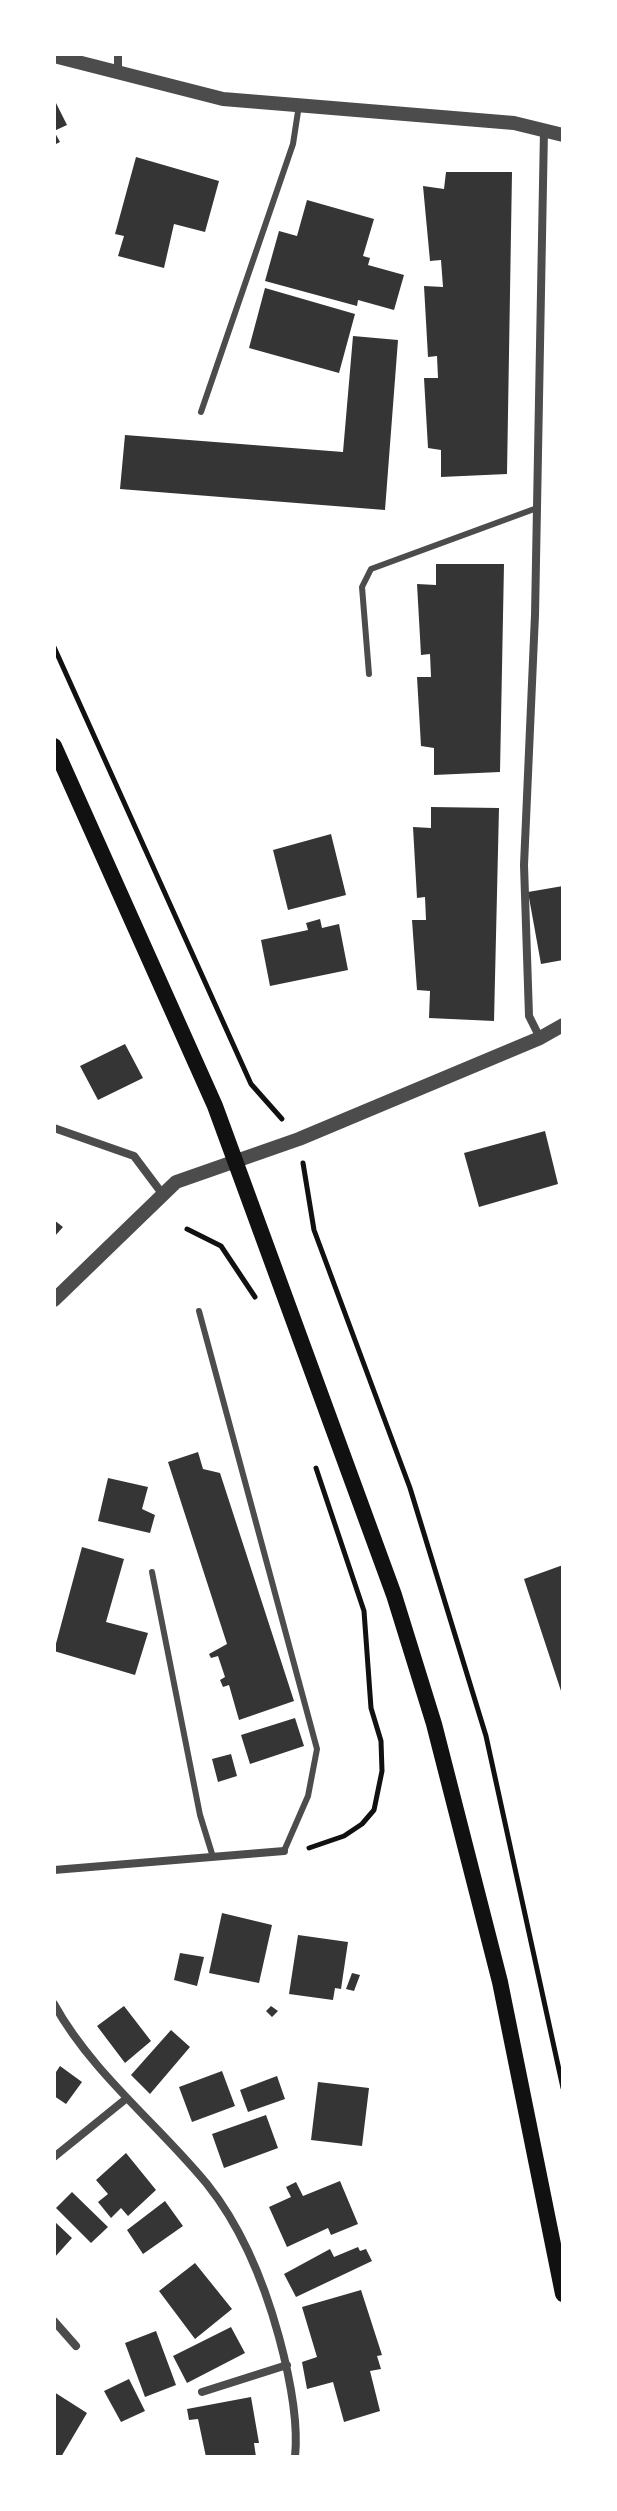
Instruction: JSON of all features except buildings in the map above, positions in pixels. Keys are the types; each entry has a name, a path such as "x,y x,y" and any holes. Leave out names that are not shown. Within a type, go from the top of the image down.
{"main road":[{"path":"54,746 237,1160 394,1595 434,1724 500,1982 563,2294"}],"street":[{"path":"118,54 118,72"},
{"path":"54,56 223,99 544,129 563,135"},
{"path":"540,1038 529,1016 524,865 537,508 544,129"},
{"path":"54,1300 161,1192 176,1182 299,1139 540,1038 563,1025"},
{"path":"54,1128 134,1156 161,1192"},
{"path":"54,1870 284,1851"},
{"path":"54,2004 79,2042 207,2185 228,2215 264,2285 287,2365 295,2457"},
{"path":"54,2157 127,2098"},
{"path":"54,2321 76,2346"},
{"path":"202,2392 287,2365"}],"lane":[{"path":"201,412 293,144 299,105"},
{"path":"369,674 362,587 371,569 537,508"},
{"path":"199,1311 317,1749 308,1796 284,1851"},
{"path":"152,1572 200,1815 213,1857"}],"path":[{"path":"54,647 251,1084 299,1139 314,1230 410,1488 486,1736 563,2088"},
{"path":"187,1229 221,1246 264,1310"},
{"path":"284,1851 326,1843 362,1824 374,1810 382,1771 381,1741 371,1708 364,1611 314,1461"}]}
